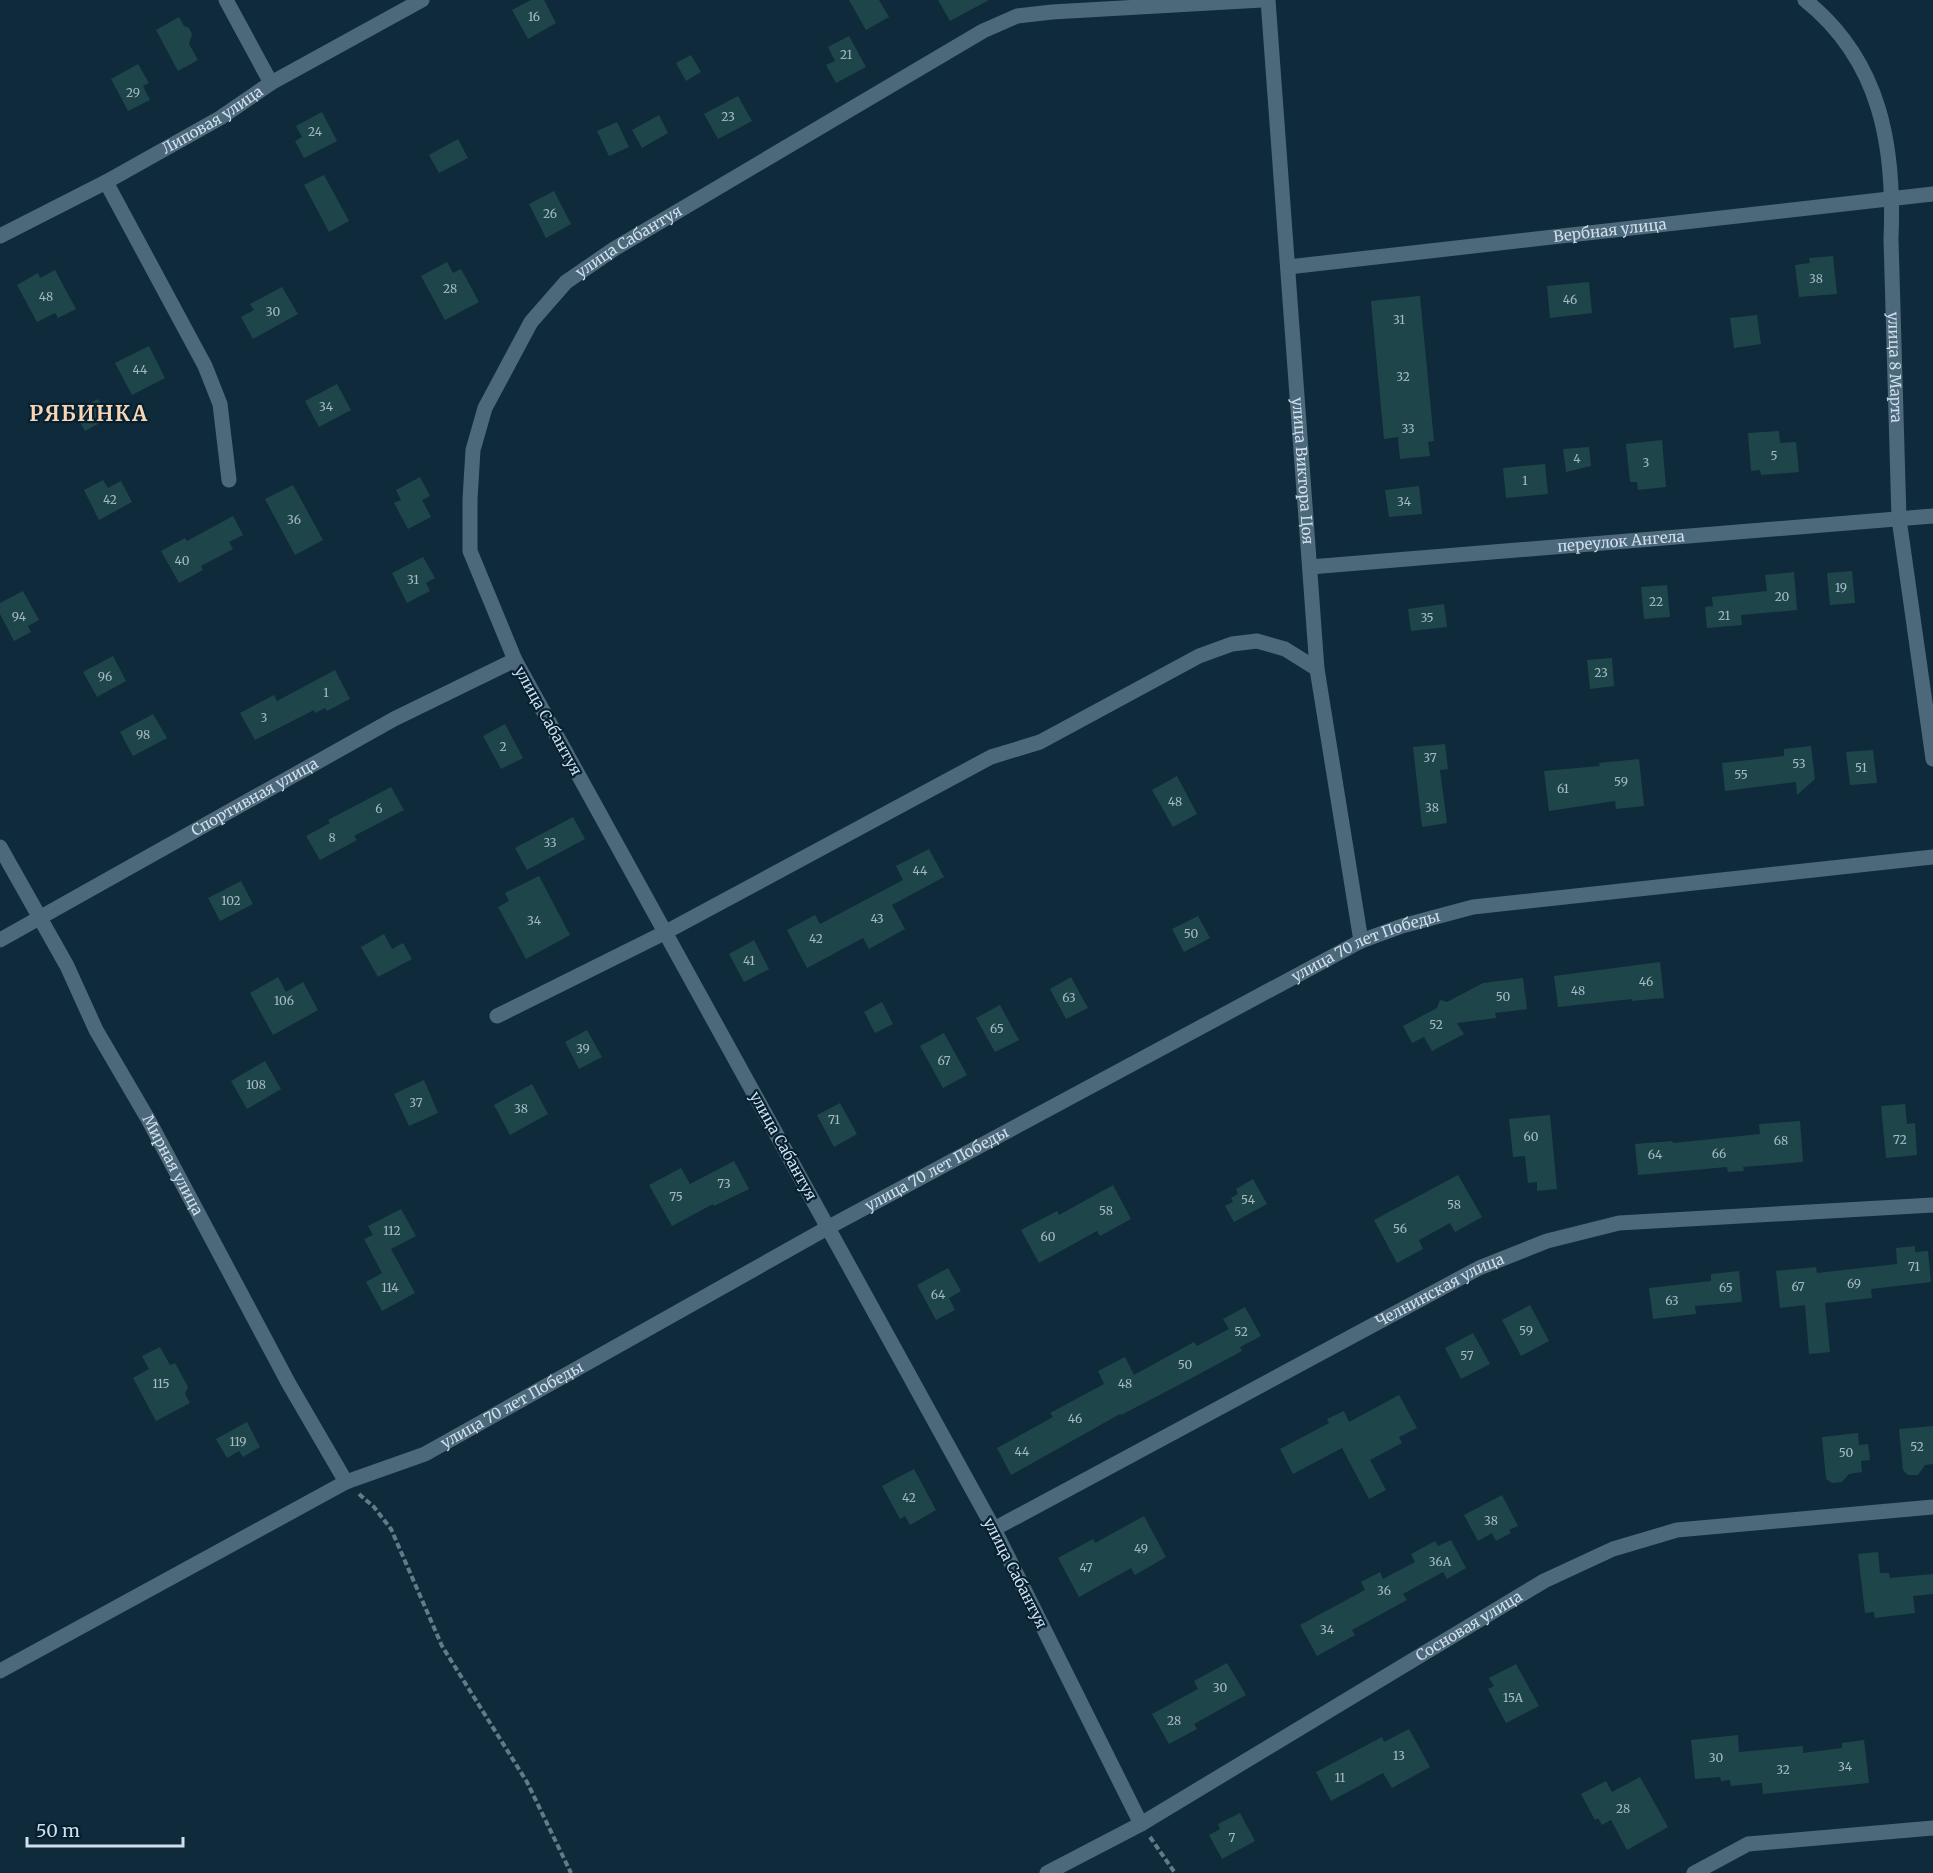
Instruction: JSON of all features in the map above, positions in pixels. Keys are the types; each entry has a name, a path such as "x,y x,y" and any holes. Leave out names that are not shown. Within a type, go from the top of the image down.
{"street":[{"path":"226,0 271,83"},
{"name":"Липовая улица","path":"0,236 106,182 220,118 271,83 422,0"},
{"name":"улица Сабантуя","path":"1141,1824 994,1529 515,660 470,551 472,450 485,408 511,357 531,322 566,282 614,249 983,31 1017,16 1052,12 1262,0"},
{"name":"улица Виктора Цоя","path":"1269,0 1317,669 1361,941"},
{"name":"улица 8 Марта","path":"1805,0 1825,16 1851,48 1869,81 1883,123 1893,197 1891,239 1899,519 1933,759"},
{"path":"106,182 205,366 220,404 230,480"},
{"name":"Вербная улица","path":"1288,267 1933,194"},
{"name":"переулок Ангела","path":"1310,567 1933,516"},
{"path":"497,1016 664,933 991,757 1040,742 1199,656 1232,644 1257,641 1285,649 1317,669"},
{"name":"Спортивная улица","path":"0,940 394,719 515,660"},
{"name":"Мирная улица","path":"0,846 67,966 96,1030 148,1119 289,1384 346,1482"},
{"name":"улица 70 лет Победы","path":"0,1671 346,1482 425,1454 829,1227 1361,941 1402,926 1473,907 1933,857"},
{"name":"Челнинская улица","path":"994,1529 1479,1268 1547,1241 1619,1223 1933,1205"},
{"name":"Сосновая улица","path":"1047,1873 1141,1824 1544,1581 1613,1549 1677,1530 1933,1508"},
{"path":"1694,1873 1748,1844 1933,1828"}],"path":[{"path":"346,1482 374,1508 391,1529 442,1646 528,1782 572,1873"},
{"path":"1141,1824 1175,1873"}],"building":[{"path":"531,0 544,0 556,23 528,39 512,10"},
{"path":"849,0 879,0 889,17 866,30"},
{"path":"938,0 989,0 950,21"},
{"path":"179,17 192,34 189,44 198,60 178,71 156,30"},
{"path":"849,36 866,67 836,83 826,65 835,61 828,47"},
{"path":"691,55 701,72 686,81 676,63"},
{"path":"138,64 149,83 143,86 150,100 128,111 111,79"},
{"path":"738,96 752,121 718,139 704,114"},
{"path":"322,112 337,141 304,158 295,141 302,137 296,126"},
{"path":"659,115 668,133 642,148 632,130"},
{"path":"617,122 629,147 609,156 597,131"},
{"path":"458,139 468,158 439,173 429,155"},
{"path":"324,175 349,221 329,232 304,185"},
{"path":"554,191 571,224 546,238 529,204"},
{"path":"1833,256 1837,294 1799,297 1795,265 1810,263 1809,258"},
{"path":"447,262 453,273 461,269 479,302 445,320 421,276"},
{"path":"55,270 76,309 58,318 55,313 37,322 17,285 38,273 40,278"},
{"path":"1589,282 1592,313 1550,318 1547,286"},
{"path":"282,287 298,314 253,339 241,317 254,310 250,304"},
{"path":"1420,296 1434,441 1428,442 1430,456 1400,459 1398,437 1384,439 1371,301"},
{"path":"1757,315 1761,344 1734,348 1730,318"},
{"path":"149,346 165,378 132,395 115,363"},
{"path":"337,384 351,410 319,427 305,401"},
{"path":"98,399 109,418 85,431 74,412"},
{"path":"1779,431 1780,443 1796,442 1799,472 1761,475 1760,470 1751,471 1748,433"},
{"path":"1662,440 1666,487 1638,490 1637,482 1630,482 1626,444"},
{"path":"1589,447 1591,466 1566,472 1563,449"},
{"path":"1545,464 1548,494 1506,498 1503,468"},
{"path":"420,477 430,496 422,500 431,517 408,529 394,503 401,500 396,490"},
{"path":"103,480 108,488 121,481 132,502 99,520 84,490"},
{"path":"293,485 323,540 295,555 265,499"},
{"path":"1419,486 1422,514 1389,517 1385,490"},
{"path":"233,516 243,535 229,542 233,549 201,566 203,570 179,583 161,551 185,538 187,541"},
{"path":"423,557 435,578 426,583 430,591 407,603 392,573"},
{"path":"1852,571 1855,603 1830,605 1827,573"},
{"path":"1794,572 1797,610 1741,615 1742,625 1707,628 1705,607 1713,606 1712,597 1767,591 1765,575"},
{"path":"1667,585 1670,617 1644,619 1641,587"},
{"path":"23,591 39,620 28,626 31,632 14,641 0,614 0,603"},
{"path":"1444,604 1447,627 1411,631 1408,609"},
{"path":"113,656 126,681 97,697 83,672"},
{"path":"1612,658 1614,686 1590,689 1587,660"},
{"path":"335,670 350,699 327,711 325,708 315,713 314,710 255,740 240,713 274,695 277,701"},
{"path":"153,714 167,738 133,756 120,732"},
{"path":"505,724 523,758 501,769 483,736"},
{"path":"1445,744 1448,769 1440,770 1447,823 1422,827 1413,747"},
{"path":"1811,746 1815,779 1797,795 1796,782 1725,791 1722,763 1784,756 1784,749"},
{"path":"1873,750 1877,783 1850,785 1846,752"},
{"path":"1639,759 1644,806 1616,809 1615,801 1549,811 1544,771 1600,766 1599,763"},
{"path":"1177,776 1197,814 1173,827 1152,790"},
{"path":"391,787 404,810 354,836 357,840 320,860 306,836 330,823 328,820"},
{"path":"573,817 585,839 527,870 515,848"},
{"path":"929,849 944,877 892,905 905,929 869,949 863,938 807,968 787,930 815,915 820,924 903,880 896,866"},
{"path":"539,876 570,935 526,959 498,907 509,901 505,893"},
{"path":"241,881 253,904 220,921 208,898"},
{"path":"1198,916 1210,938 1184,952 1172,929"},
{"path":"384,934 392,949 403,943 412,959 378,977 361,947"},
{"path":"754,940 769,969 744,982 729,954"},
{"path":"1660,962 1664,998 1558,1007 1554,976"},
{"path":"278,977 286,992 303,982 318,1010 273,1035 250,993"},
{"path":"1071,977 1088,1008 1066,1019 1050,989"},
{"path":"1523,978 1527,1009 1495,1013 1496,1018 1457,1023 1464,1034 1432,1051 1424,1037 1412,1043 1403,1026 1437,1008 1440,1000 1447,1002 1483,983"},
{"path":"882,1002 893,1024 875,1033 864,1012"},
{"path":"1000,1005 1019,1040 995,1052 976,1018"},
{"path":"587,1030 602,1057 579,1069 565,1042"},
{"path":"944,1033 967,1075 943,1088 920,1046"},
{"path":"265,1061 281,1089 247,1109 231,1081"},
{"path":"424,1080 438,1113 409,1126 394,1094"},
{"path":"532,1084 548,1114 510,1135 494,1105"},
{"path":"840,1103 857,1134 834,1147 817,1115"},
{"path":"1905,1104 1907,1124 1915,1123 1917,1155 1886,1158 1881,1106"},
{"path":"1550,1115 1557,1189 1537,1191 1537,1182 1528,1183 1525,1156 1513,1157 1509,1119"},
{"path":"1800,1121 1803,1162 1743,1167 1744,1171 1728,1172 1727,1167 1638,1175 1635,1144 1672,1141 1673,1143 1760,1134 1759,1124"},
{"path":"734,1161 749,1189 714,1206 713,1204 672,1226 649,1185 681,1168 690,1184"},
{"path":"1458,1175 1482,1217 1455,1232 1450,1223 1419,1240 1423,1249 1397,1263 1374,1220"},
{"path":"1253,1179 1267,1204 1234,1222 1225,1206 1233,1202 1231,1198 1238,1194 1236,1189"},
{"path":"1113,1185 1131,1219 1100,1236 1097,1231 1039,1263 1021,1230 1057,1211 1059,1215"},
{"path":"401,1209 416,1236 391,1249 415,1293 382,1311 366,1282 382,1273 364,1239 373,1235 368,1226"},
{"path":"1915,1246 1915,1252 1928,1251 1931,1282 1871,1289 1872,1298 1825,1303 1830,1352 1809,1354 1805,1305 1780,1308 1776,1271 1816,1267 1817,1273 1897,1264 1896,1248"},
{"path":"948,1268 961,1291 949,1298 955,1310 936,1320 917,1285"},
{"path":"1739,1271 1742,1302 1695,1306 1696,1314 1653,1319 1649,1288 1711,1281 1711,1274"},
{"path":"1530,1305 1549,1341 1521,1356 1502,1320"},
{"path":"1245,1307 1261,1336 1240,1347 1242,1351 1120,1414 1011,1475 997,1448 1053,1417 1050,1413 1104,1384 1098,1371 1125,1357 1134,1375 1194,1342 1197,1346 1229,1329 1223,1319"},
{"path":"1473,1333 1490,1364 1461,1379 1445,1348"},
{"path":"160,1347 170,1365 175,1363 188,1387 185,1394 190,1403 156,1421 133,1378 149,1369 142,1356"},
{"path":"1399,1395 1417,1428 1399,1437 1402,1443 1370,1460 1386,1490 1369,1499 1342,1448 1293,1474 1280,1449 1329,1423 1327,1419 1344,1411 1349,1422"},
{"path":"247,1422 260,1447 243,1457 239,1451 227,1458 216,1439"},
{"path":"1933,1426 1933,1464 1925,1465 1918,1475 1908,1475 1903,1470 1899,1429"},
{"path":"1858,1433 1859,1445 1868,1444 1870,1460 1861,1461 1862,1472 1849,1474 1842,1482 1832,1483 1826,1479 1822,1437"},
{"path":"914,1469 936,1510 910,1525 905,1516 900,1519 882,1486"},
{"path":"1502,1495 1518,1526 1509,1530 1511,1533 1496,1541 1492,1533 1478,1541 1464,1515"},
{"path":"1144,1516 1166,1557 1135,1575 1131,1568 1079,1597 1058,1558 1093,1539 1095,1543"},
{"path":"1451,1540 1466,1568 1447,1579 1443,1572 1403,1594 1407,1600 1352,1630 1355,1635 1317,1656 1300,1625 1365,1590 1361,1582 1380,1572 1383,1579 1415,1562 1411,1554 1435,1541 1438,1546"},
{"path":"1878,1552 1880,1573 1889,1573 1890,1578 1933,1574 1933,1594 1913,1596 1915,1613 1875,1618 1874,1612 1865,1613 1858,1554"},
{"path":"1227,1663 1246,1695 1194,1724 1197,1729 1169,1744 1152,1714 1198,1689 1194,1681"},
{"path":"1516,1664 1539,1706 1506,1723 1488,1689 1494,1686 1489,1678"},
{"path":"1409,1729 1430,1767 1392,1788 1383,1773 1331,1801 1316,1772 1382,1737 1384,1742"},
{"path":"1738,1735 1739,1752 1803,1746 1803,1753 1842,1748 1842,1743 1864,1740 1869,1783 1763,1794 1762,1783 1731,1786 1730,1780 1721,1781 1720,1777 1695,1779 1691,1740"},
{"path":"1640,1777 1668,1827 1627,1850 1611,1820 1602,1825 1598,1818 1595,1820 1581,1794 1606,1781 1612,1792"},
{"path":"1240,1813 1255,1841 1222,1859 1209,1835 1220,1829 1218,1824"}],"district":[{"name":"РЯБИНКА","path":"89,414"}]}
